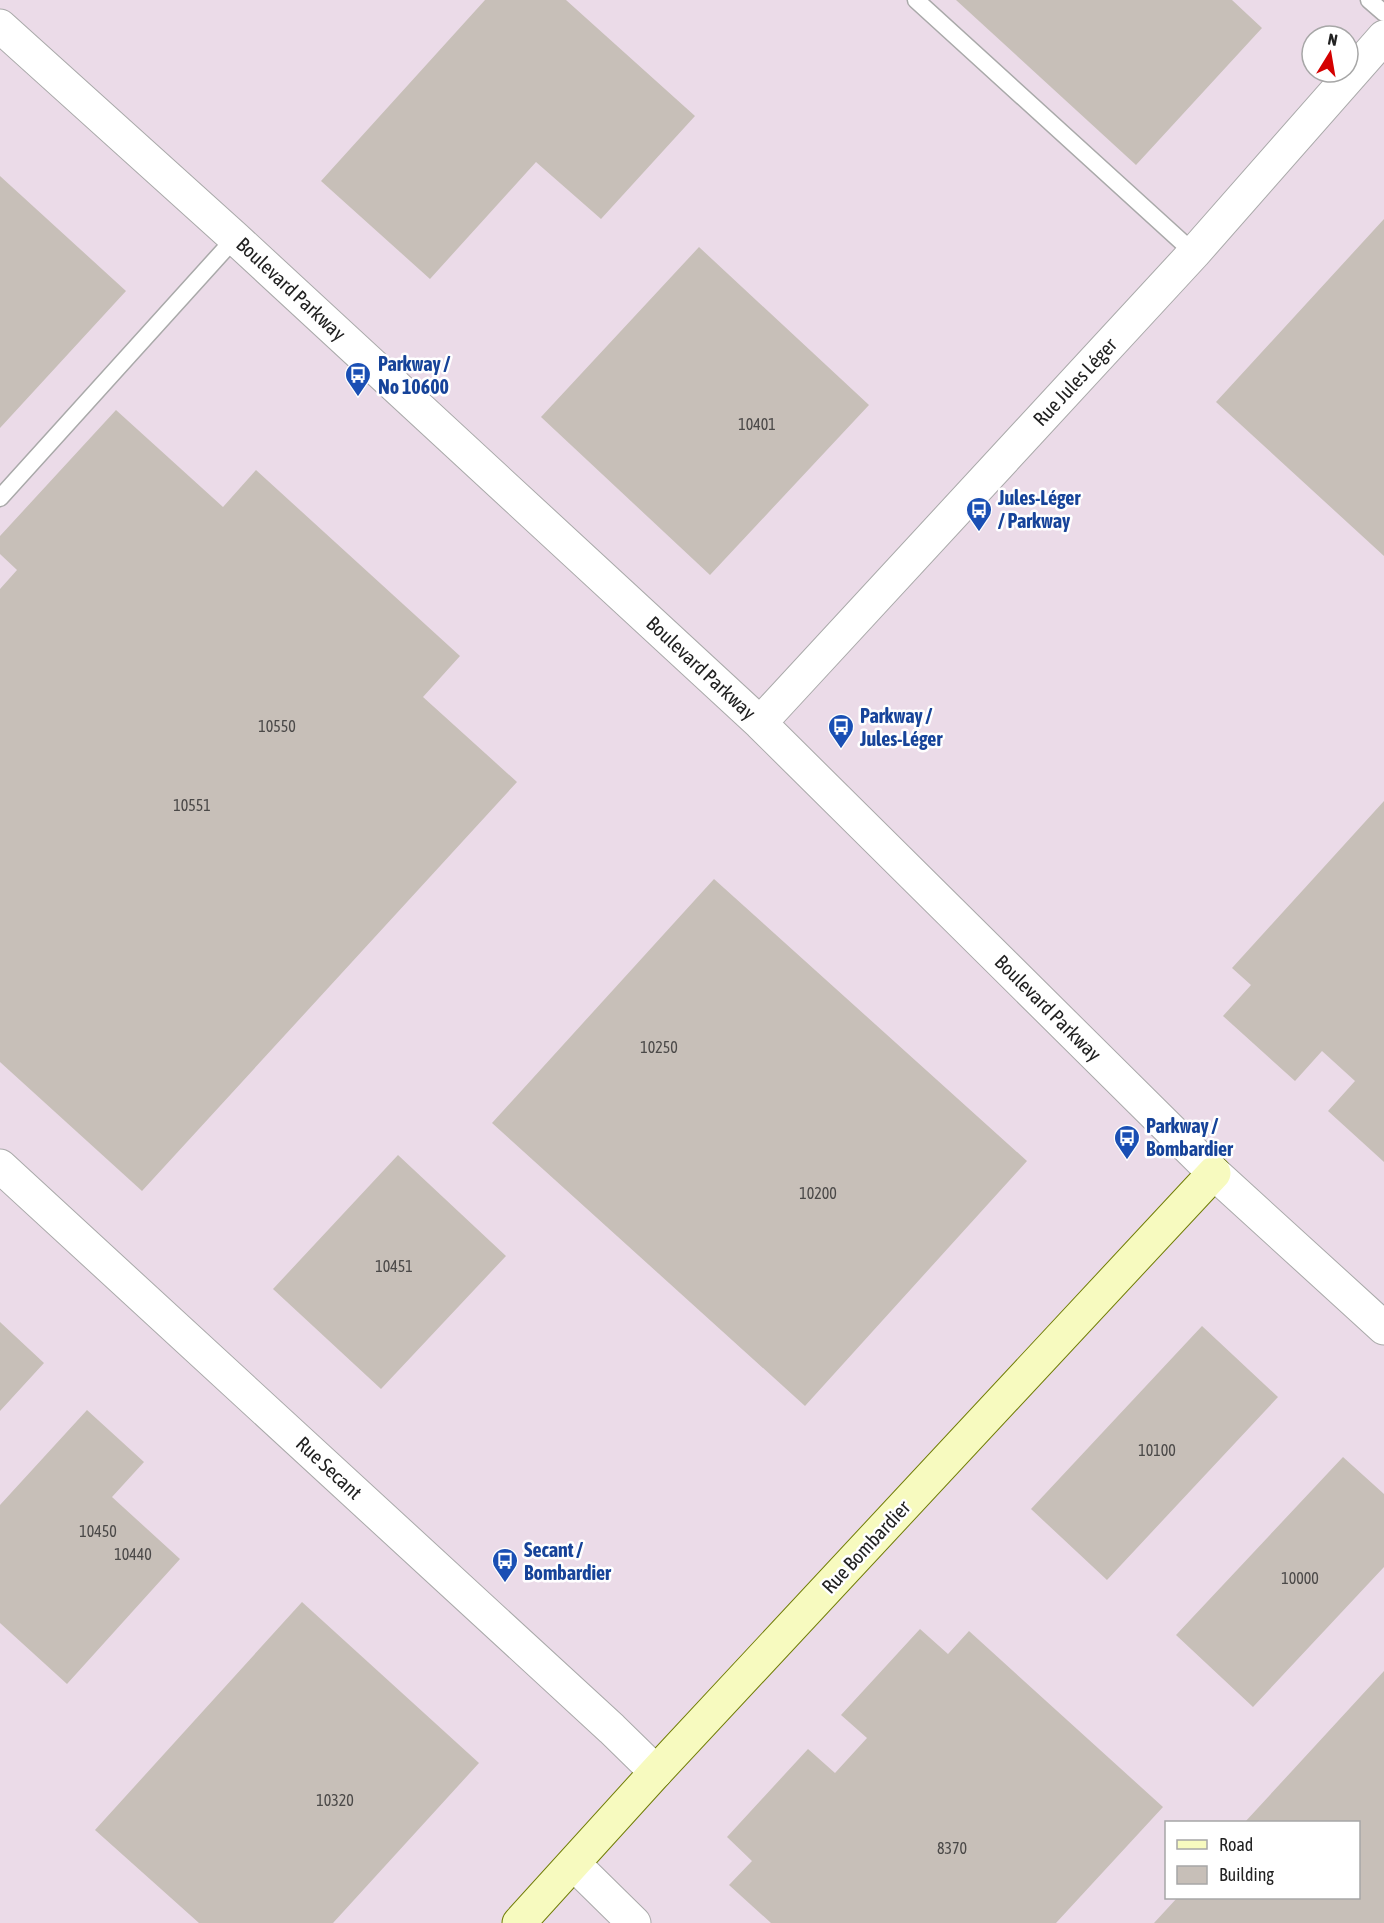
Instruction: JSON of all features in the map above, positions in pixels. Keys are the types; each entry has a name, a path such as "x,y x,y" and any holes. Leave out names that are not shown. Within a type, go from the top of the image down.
{"street":[{"name":"Boulevard Parkway","path":"0,26 235,238 760,723 1214,1173 1384,1328"},
{"name":"Rue Jules Léger","path":"760,723 1194,253 1384,37"},
{"name":"Rue Secant","path":"0,1166 604,1721 656,1772"},
{"name":"Rue Bombardier","path":"519,1923 656,1772 1214,1173"},
{"path":"574,1864 634,1923"}],"lane":[{"path":"916,0 1194,253"},
{"path":"1369,0 1384,13"},
{"path":"0,498 235,238"}],"shaded area":[{"path":"0,0 1384,0 1384,1923 0,1923"}],"building":[{"path":"485,0 566,0 695,116 601,219 536,162 430,279 321,181"},
{"path":"956,0 1232,0 1262,28 1136,165"},
{"path":"0,176 126,291 0,428"},
{"path":"1384,219 1384,556 1216,402"},
{"path":"699,247 869,405 710,575 541,417"},
{"path":"116,410 223,507 256,470 460,656 423,697 517,782 142,1191 0,1062 0,589 17,570 0,554 0,536"},
{"path":"1384,801 1384,1162 1328,1111 1355,1081 1322,1051 1295,1081 1223,1016 1251,985 1232,968"},
{"path":"714,879 1027,1161 805,1406 492,1123"},
{"path":"398,1155 506,1256 381,1389 273,1289"},
{"path":"0,1322 44,1363 0,1411"},
{"path":"1202,1326 1278,1397 1107,1580 1031,1509"},
{"path":"87,1410 144,1462 112,1497 180,1559 67,1684 0,1623 0,1505"},
{"path":"1343,1457 1384,1494 1384,1567 1253,1707 1176,1635"},
{"path":"302,1602 479,1763 333,1923 199,1923 95,1830"},
{"path":"920,1629 948,1654 969,1631 1163,1807 1056,1923 771,1923 729,1885 752,1861 727,1837 808,1749 835,1773 867,1738 841,1715"},
{"path":"1384,1671 1384,1923 1154,1923 1176,1899 1360,1899 1360,1821 1246,1821"}],"place":[{"name":"Parkway / No 10600","path":"358,398"},
{"name":"Jules-Léger / Parkway","path":"979,533"},
{"name":"Parkway / Jules-Léger","path":"841,750"},
{"name":"Parkway / Bombardier","path":"1127,1161"},
{"name":"Secant / Bombardier","path":"505,1584"}]}
